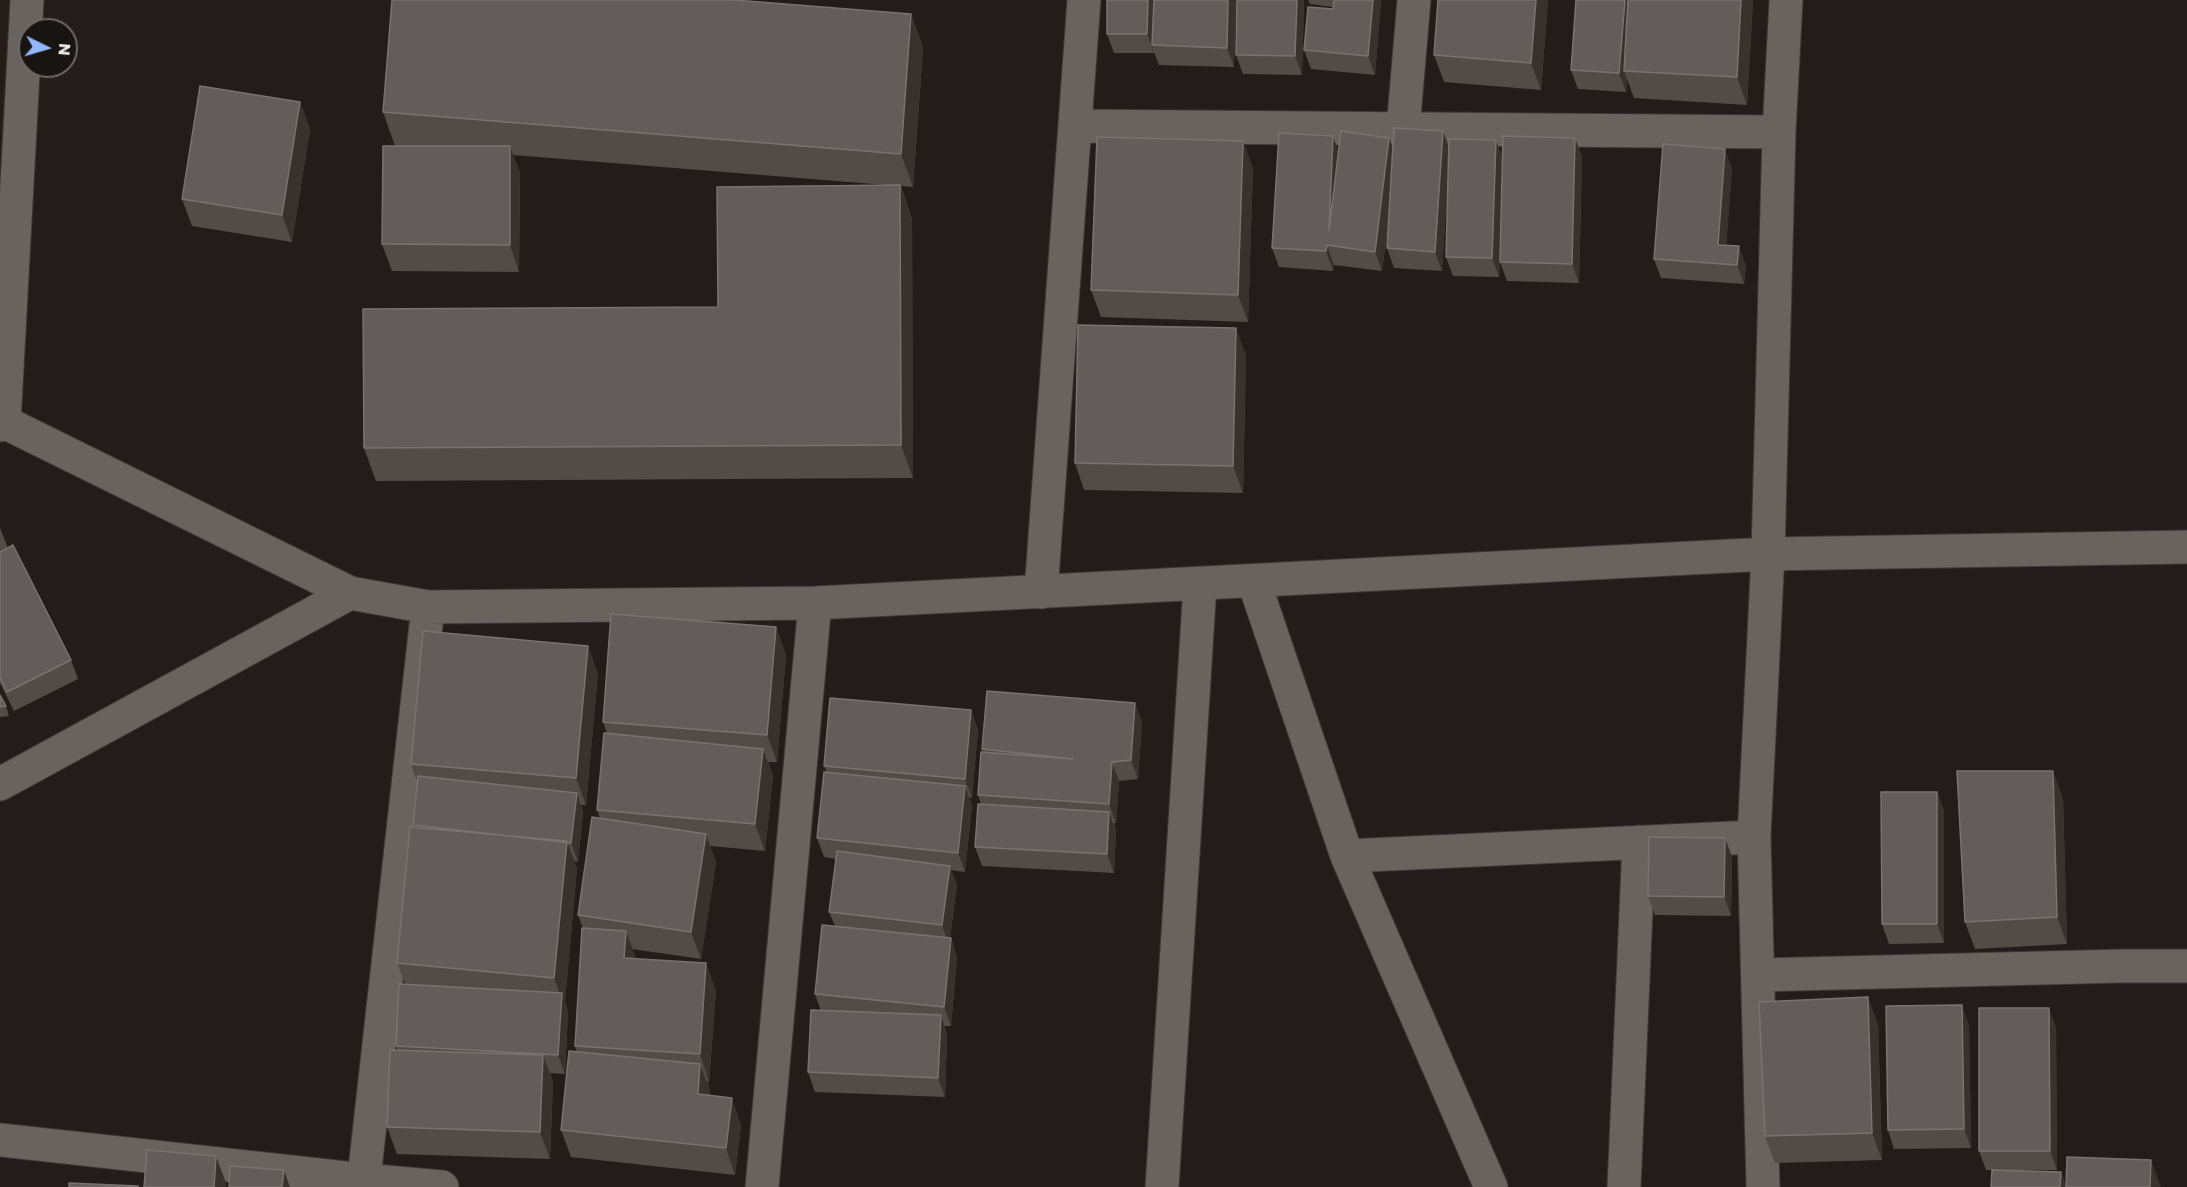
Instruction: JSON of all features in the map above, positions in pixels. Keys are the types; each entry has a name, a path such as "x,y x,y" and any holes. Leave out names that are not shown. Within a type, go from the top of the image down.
{"street":[{"path":"27,0 1,423 350,593 428,607 815,603 1768,554 2187,547"},
{"path":"1041,592 1084,0"},
{"path":"1403,129 1414,0"},
{"path":"1763,1187 1754,837 1768,554 1779,132 1786,0"},
{"path":"1075,126 1779,132"},
{"path":"1254,582 1347,856 1491,1187"},
{"path":"1162,1187 1200,585"},
{"path":"0,784 350,593"},
{"path":"762,1187 815,603"},
{"path":"363,1184 428,607"},
{"path":"1347,856 1754,837"},
{"path":"1624,1187 1639,842"},
{"path":"1758,975 2187,966"},
{"path":"0,1140 363,1184 442,1187"}],"building":[{"path":"392,0 734,0 911,14 901,154 383,112"},
{"path":"1107,0 1148,0 1147,34 1107,34"},
{"path":"1154,0 1228,0 1227,48 1152,45"},
{"path":"1237,0 1297,0 1295,56 1236,55"},
{"path":"1334,0 1373,0 1368,56 1304,50 1308,7 1333,9"},
{"path":"1438,0 1536,0 1531,63 1434,55"},
{"path":"1576,0 1625,0 1619,73 1571,70"},
{"path":"1628,0 1741,0 1737,77 1624,71"},
{"path":"200,86 300,102 282,215 182,199"},
{"path":"1394,128 1443,131 1435,252 1387,248"},
{"path":"1341,131 1389,138 1375,252 1327,245 1326,251 1272,248 1279,133 1333,136 1329,230"},
{"path":"1503,136 1575,138 1572,264 1500,262"},
{"path":"1097,137 1243,141 1238,295 1091,290"},
{"path":"1449,139 1496,140 1492,258 1446,257"},
{"path":"1663,144 1725,149 1718,245 1739,246 1737,265 1654,259"},
{"path":"383,146 510,146 510,245 382,244"},
{"path":"900,185 901,445 364,448 363,309 718,307 717,187"},
{"path":"1078,325 1236,328 1233,466 1075,463"},
{"path":"13,545 71,660 7,692 0,678 0,552"},
{"path":"611,614 776,627 767,735 603,722"},
{"path":"423,631 588,646 576,778 411,764"},
{"path":"987,691 1135,703 1131,760 1112,762 1109,804 978,795 981,752 1073,759 982,749"},
{"path":"0,695 6,706 0,707"},
{"path":"830,698 971,710 965,779 824,766"},
{"path":"604,733 763,749 755,824 597,810"},
{"path":"1957,771 2053,771 2057,917 1965,922"},
{"path":"824,772 965,786 958,853 817,838"},
{"path":"418,776 577,793 571,843 413,825"},
{"path":"1881,792 1937,792 1937,924 1882,924"},
{"path":"978,804 1109,812 1107,854 975,847"},
{"path":"592,817 706,834 691,932 578,915"},
{"path":"410,827 567,841 554,978 397,963"},
{"path":"1649,837 1725,838 1724,897 1648,896"},
{"path":"837,851 950,866 942,925 829,912"},
{"path":"822,925 951,938 944,1007 815,994"},
{"path":"582,928 626,931 624,958 706,963 700,1054 575,1046"},
{"path":"399,984 562,993 558,1055 396,1046"},
{"path":"1868,997 1872,1133 1765,1136 1759,1002"},
{"path":"1962,1005 1964,1129 1888,1130 1886,1006"},
{"path":"1979,1008 2049,1008 2050,1151 1979,1151"},
{"path":"811,1010 941,1015 938,1078 808,1072"},
{"path":"390,1050 543,1055 540,1132 387,1127"},
{"path":"569,1051 700,1064 698,1094 732,1098 726,1148 561,1130"},
{"path":"147,1150 216,1156 214,1187 144,1187"},
{"path":"2067,1157 2151,1160 2150,1187 2066,1187"},
{"path":"230,1166 284,1170 282,1187 229,1187"},
{"path":"1992,1170 2061,1172 2060,1187 1991,1187"},
{"path":"69,1183 138,1186 138,1187 69,1187"}]}
